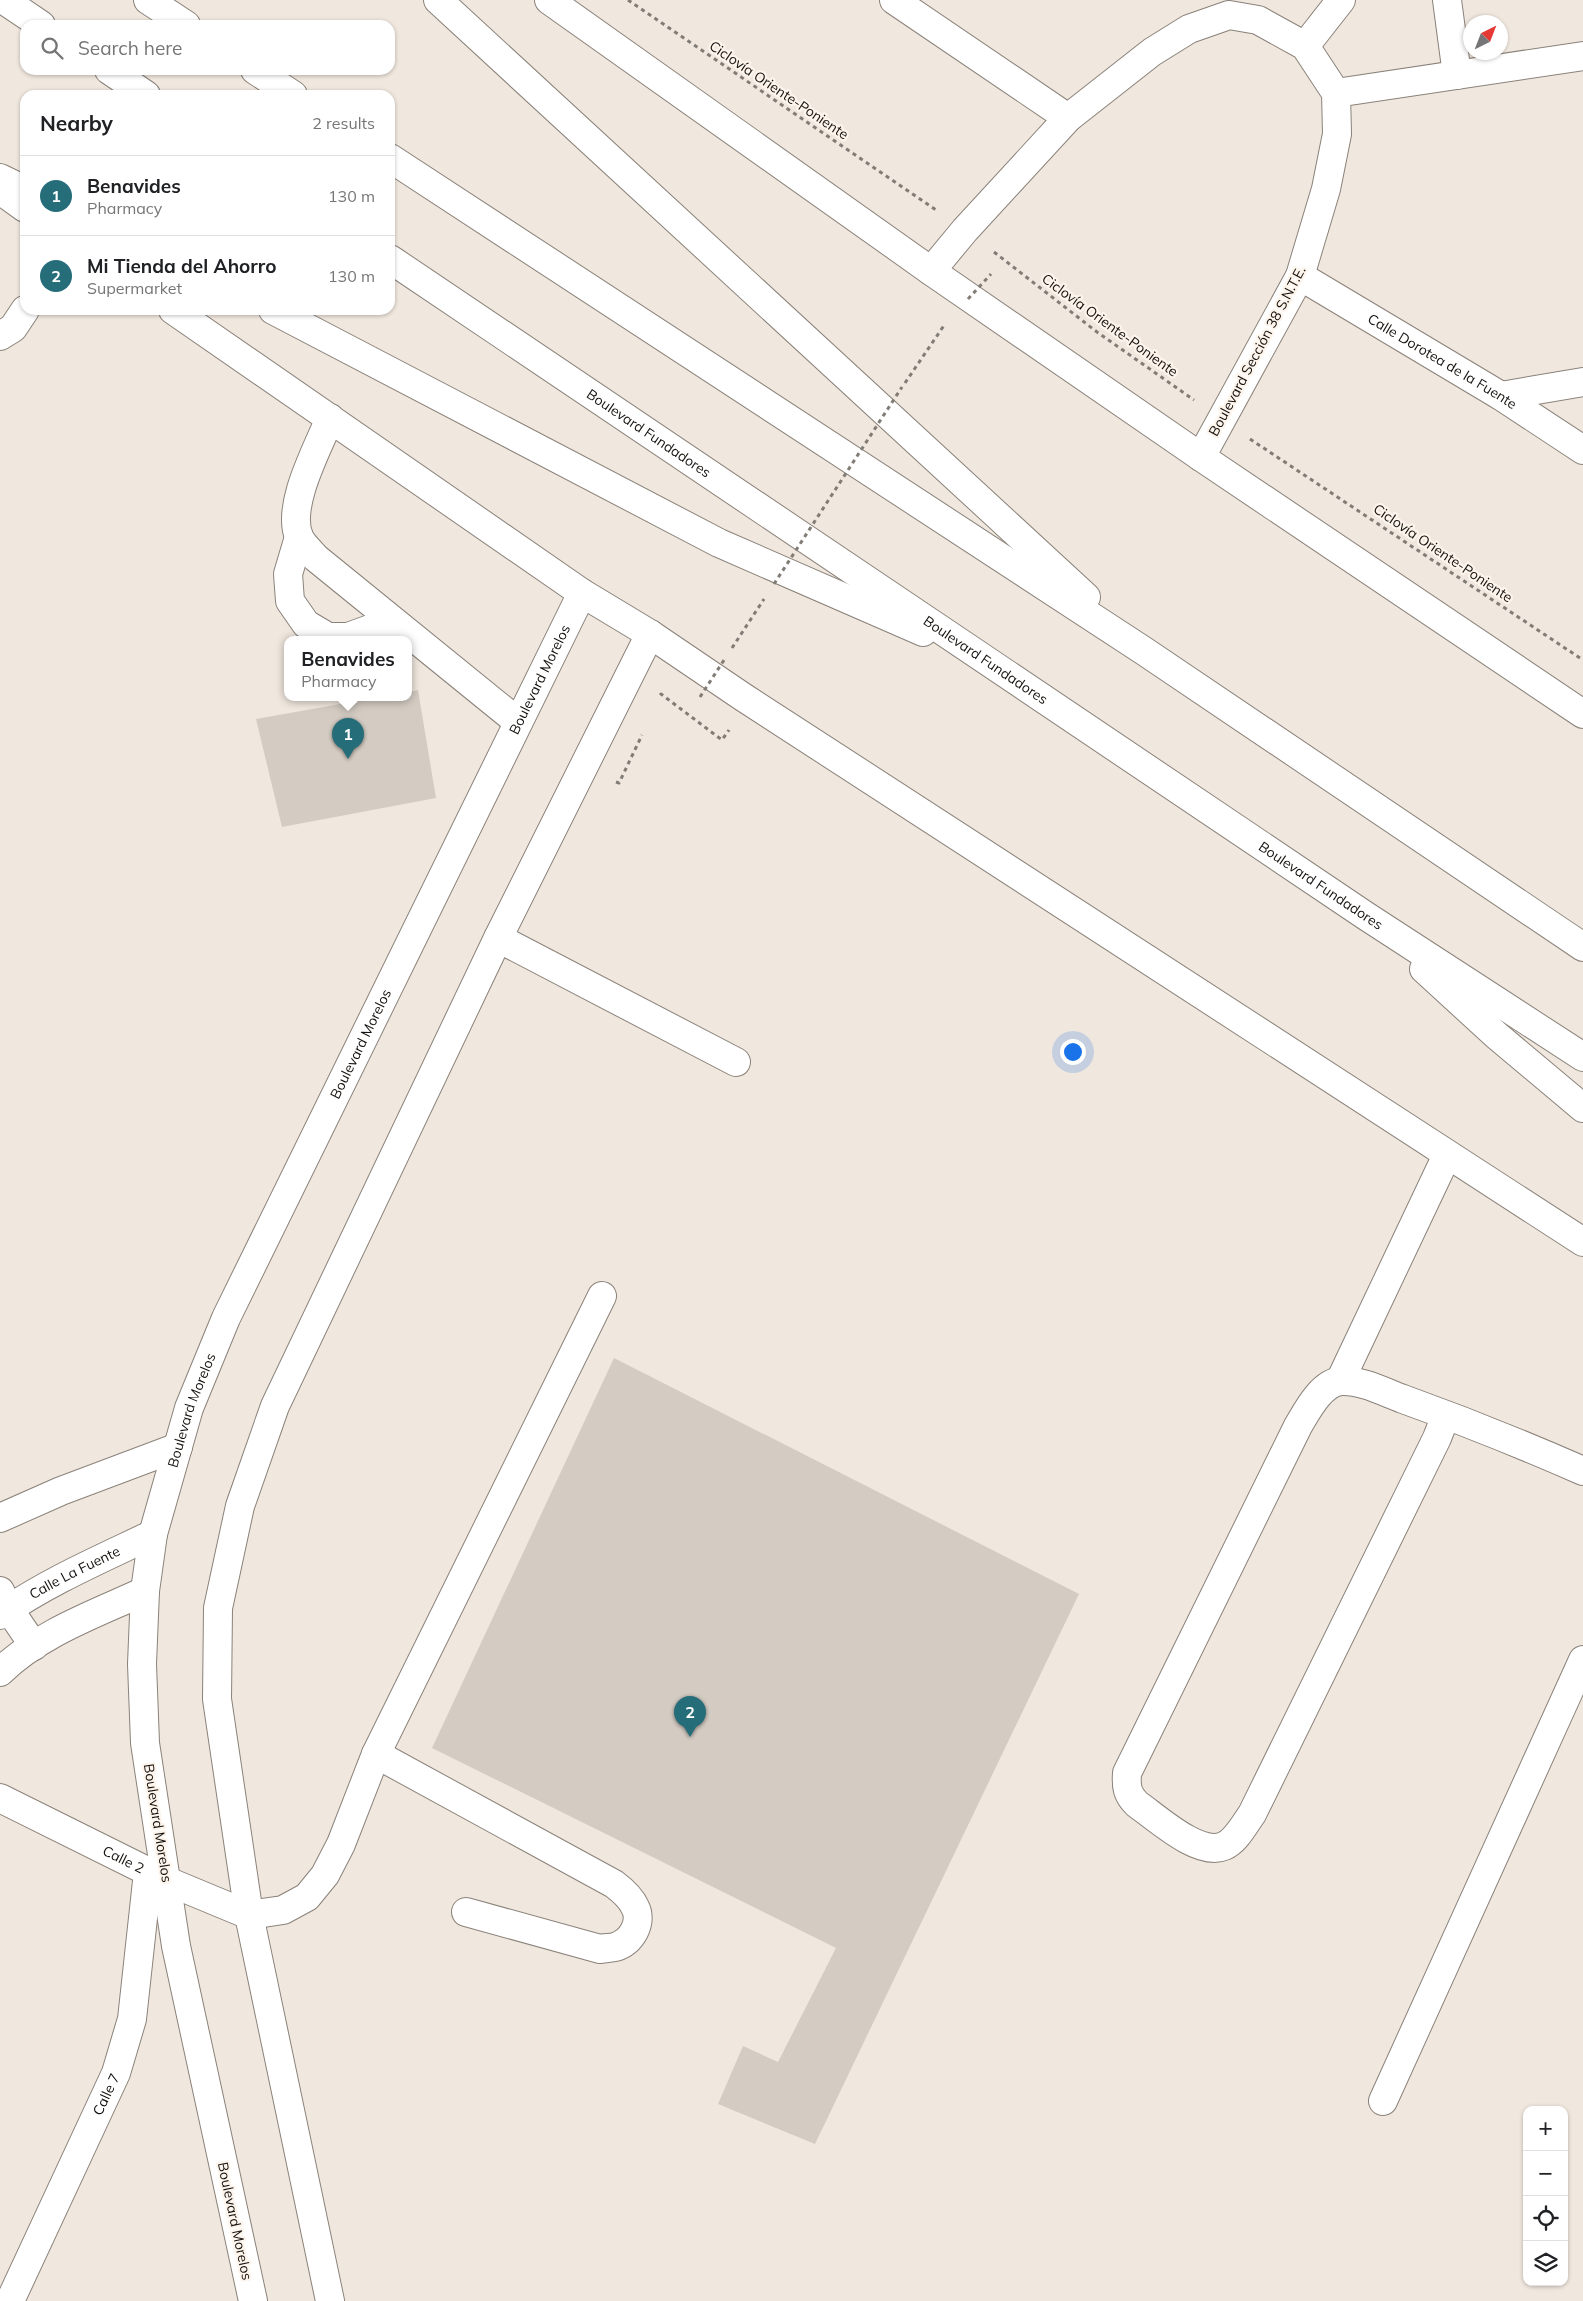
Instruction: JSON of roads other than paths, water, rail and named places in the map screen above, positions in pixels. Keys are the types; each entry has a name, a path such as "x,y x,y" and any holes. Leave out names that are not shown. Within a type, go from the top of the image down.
{"main road":[{"path":"4,0 34,20"},
{"path":"148,0 178,20"},
{"path":"438,0 1144,651"},
{"path":"549,0 931,271 1201,457 1583,714"},
{"path":"1305,46 1340,0"},
{"path":"1447,0 1457,75"},
{"path":"900,2 1068,118"},
{"path":"931,271 965,230 1068,118 1152,52 1228,8 1265,10 1305,46 1336,93 1583,56"},
{"path":"116,75 138,90"},
{"path":"263,75 285,90"},
{"name":"Boulevard Sección 38 S.N.T.E.","path":"1201,457 1300,276 1326,189 1337,134 1336,93"},
{"path":"395,161 1144,651 1583,947"},
{"path":"0,178 20,188"},
{"path":"0,190 20,204"},
{"name":"Boulevard Fundadores","path":"395,262 987,659 1366,916 1583,1057"},
{"name":"Calle Dorotea de la Fuente","path":"1300,276 1501,396 1583,450"},
{"path":"0,336 13,328 22,315"},
{"path":"180,315 582,593 650,634 768,713 1583,1242"},
{"path":"283,315 720,543 987,659"},
{"path":"1501,396 1583,382"},
{"path":"326,636 306,624 290,601 288,574 299,537 295,515 303,482 330,418"},
{"path":"299,537 316,558 411,636"},
{"name":"Boulevard Morelos","path":"253,2301 176,1946 158,1877 145,1743 142,1664 145,1591 153,1534 189,1408 226,1318 582,593"},
{"path":"351,636 392,621"},
{"path":"330,2301 250,1914 217,1699 218,1608 240,1506 275,1406 498,938 650,634"},
{"path":"412,637 518,722"},
{"path":"1500,892 1583,928"},
{"path":"1366,916 1496,1035 1583,1108"},
{"path":"498,938 736,1062"},
{"path":"1446,1415 1438,1438 1252,1814 1238,1835 1225,1846 1212,1849 1197,1846 1137,1804 1129,1796 1126,1786 1128,1773 1298,1426 1311,1404 1325,1390 1340,1381 1448,1155"},
{"path":"250,1914 283,1910 307,1897 326,1875 342,1844 376,1754 602,1296"},
{"path":"1340,1381 1357,1382 1495,1432 1583,1471"},
{"path":"0,1518 61,1491 178,1447"},
{"name":"Calle La Fuente","path":"3,1605 153,1534"},
{"path":"0,1672 15,1658 51,1635 145,1591"},
{"path":"3,1605 34,1646"},
{"path":"1383,2102 1583,1660"},
{"path":"376,1754 614,1884 636,1907 638,1918 635,1930 628,1940 616,1946 600,1948 466,1912"},
{"name":"Calle 2","path":"0,1798 158,1877 250,1914"},
{"name":"Calle 7","path":"10,2301 116,2073 132,2019 158,1877"}],"place":[{"name":"Benavides","path":"348,759"},
{"name":"Mi Tienda del Ahorro","path":"690,1737"}]}
